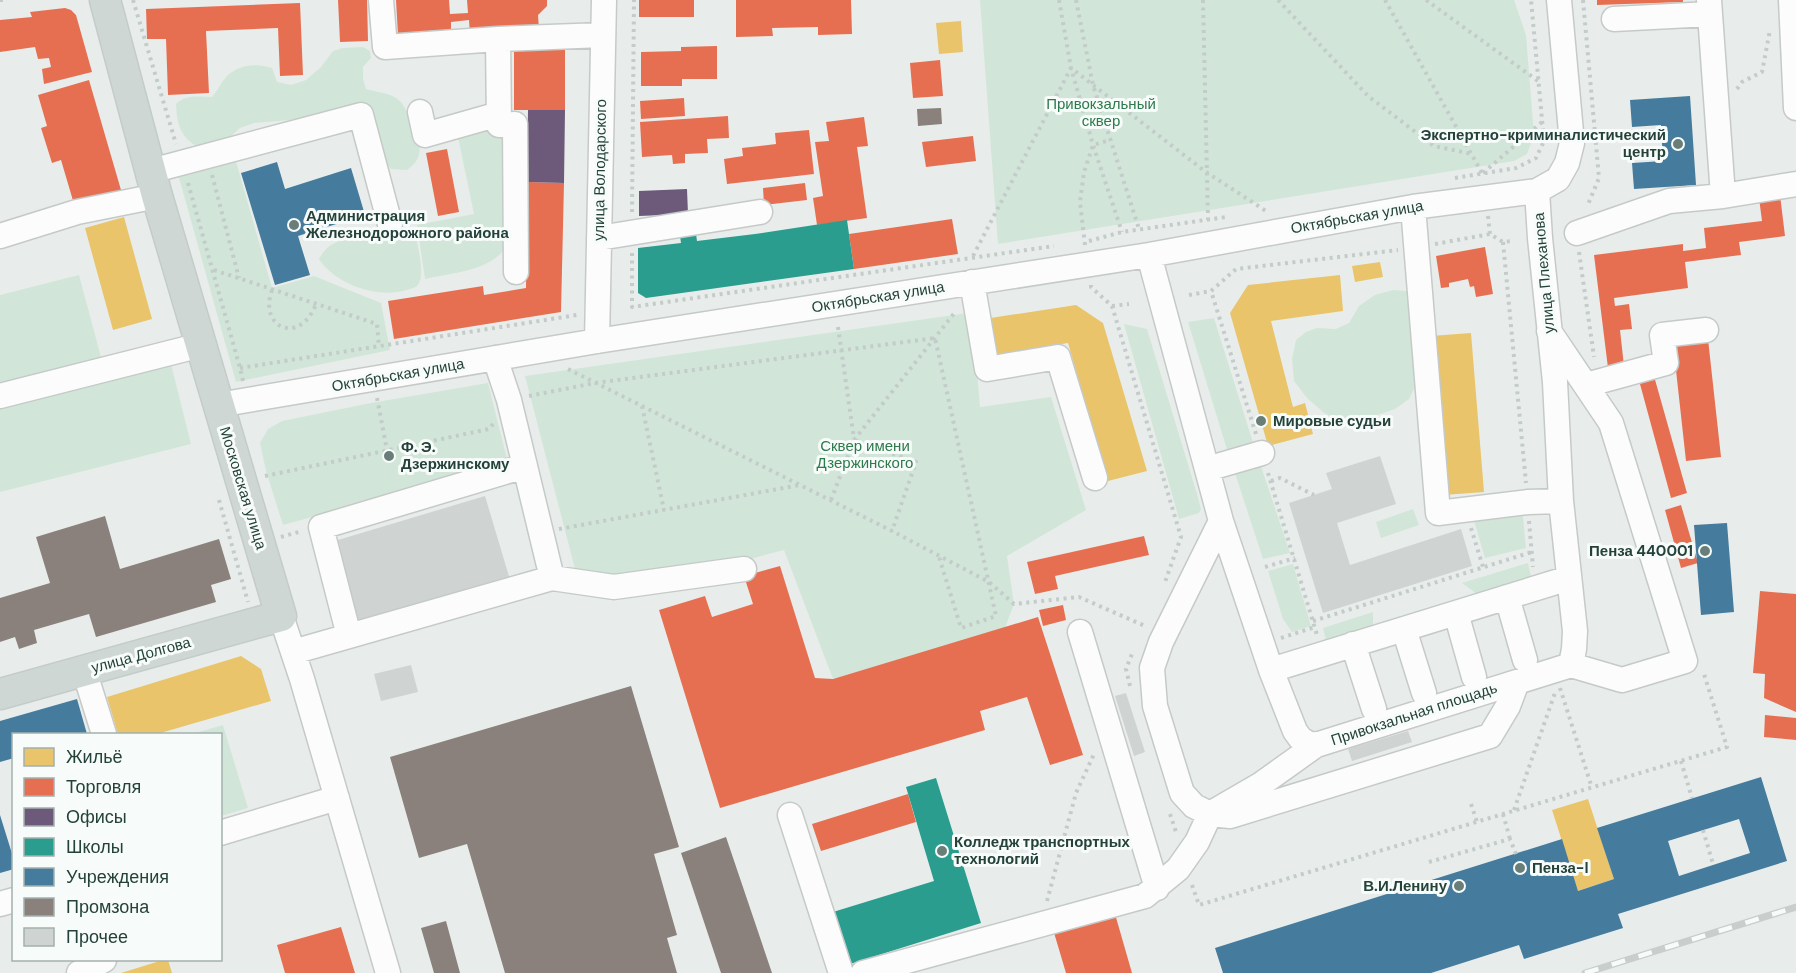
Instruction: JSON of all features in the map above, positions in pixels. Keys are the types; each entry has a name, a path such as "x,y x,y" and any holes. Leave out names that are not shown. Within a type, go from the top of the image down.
{"main road":[{"name":"Московская улица","path":"105,0 154,183 281,616"},
{"name":"улица Долгова","path":"0,694 281,616"}],"street":[{"path":"381,0 384,47 603,35"},
{"name":"улица Володарского","path":"597,341 604,0"},
{"name":"улица Плеханова","path":"1559,0 1572,143 1568,163 1558,179 1537,191 1555,382 1561,501"},
{"path":"1791,0 1796,108"},
{"path":"1614,19 1710,7 1723,196"},
{"path":"498,39 499,124 515,124 516,272"},
{"path":"420,112 425,135 499,114"},
{"path":"0,236 77,212 184,171 361,115 390,224"},
{"path":"1577,233 1669,201 1723,196 1796,184"},
{"name":"Октябрьская улица","path":"218,405 597,341 1149,255 1413,207 1537,191"},
{"path":"1413,207 1438,513 1528,502 1561,501 1575,631 1575,649 1571,665 1622,680 1685,661 1611,423 1550,331"},
{"path":"599,237 760,212"},
{"name":"Привокзальная площадь","path":"1149,255 1221,520 1271,670 1294,731 1300,738 1316,745 1521,671 1571,665"},
{"path":"972,282 987,369 1058,357 1095,478"},
{"path":"1586,385 1666,363 1662,335 1706,330"},
{"path":"0,396 201,345"},
{"path":"495,358 509,400 552,578"},
{"path":"1207,469 1262,453"},
{"path":"349,636 321,527 525,466"},
{"path":"1221,520 1161,642 1152,668 1155,706 1182,792 1194,806 1210,814 1230,816 1490,736 1508,706 1521,671 1507,597"},
{"path":"293,652 552,578 614,587 744,569"},
{"path":"1271,670 1569,578"},
{"path":"1456,613 1474,677"},
{"name":"Московская улица","path":"281,616 388,973"},
{"path":"1404,628 1424,693"},
{"path":"1080,632 1157,888"},
{"path":"1353,645 1374,709"},
{"path":"84,670 103,733"},
{"path":"863,973 1145,896 1178,869 1197,842 1210,814 1260,785 1316,745"},
{"path":"222,832 337,798"},
{"path":"790,815 841,973"},
{"path":"79,973 102,961"}],"path":[{"path":"0,0 5,0"},
{"path":"133,0 213,270 240,368 244,391"},
{"path":"634,0 632,307 1063,245"},
{"path":"1059,0 1071,68 1122,232"},
{"path":"1076,0 1093,84 1140,229"},
{"path":"1203,0 1208,220"},
{"path":"1278,0 1368,96 1434,146 1472,154"},
{"path":"1385,0 1482,173"},
{"path":"1426,0 1539,82"},
{"path":"1448,179 1516,168 1536,158 1544,141 1531,0"},
{"path":"1733,97 1742,82 1762,72 1772,20"},
{"path":"973,257 1071,68"},
{"path":"1071,68 1206,172 1266,211"},
{"path":"1482,173 1542,122"},
{"path":"1094,145 1110,140"},
{"path":"1088,264 1080,202 1084,172 1094,145"},
{"path":"184,171 211,172 239,279"},
{"path":"1254,213 1277,209"},
{"path":"1088,264 1122,232 1231,216"},
{"path":"1488,216 1490,234"},
{"path":"1189,295 1211,291 1236,269 1416,248 1490,234 1503,242 1513,241"},
{"path":"1503,242 1533,574"},
{"path":"1074,243 1112,306 1181,537 1163,585"},
{"path":"213,270 376,324 379,346"},
{"path":"272,290 268,310 276,323 283,327 291,328 305,324 310,319 316,304"},
{"path":"1211,291 1318,637"},
{"path":"1112,306 1129,304"},
{"path":"831,500 854,440 959,308"},
{"path":"240,368 577,315"},
{"path":"838,327 854,440"},
{"path":"257,477 489,429 509,400 596,383 935,338"},
{"path":"935,338 996,616 961,628 939,556"},
{"path":"568,369 831,500 989,582 1014,604 1079,597 1145,626 1150,616"},
{"path":"376,390 387,450"},
{"path":"642,406 664,510"},
{"path":"854,440 916,462 892,531"},
{"path":"1271,481 1280,478 1314,495"},
{"path":"541,532 801,485"},
{"path":"216,490 248,603"},
{"path":"1465,510 1483,567"},
{"path":"274,538 321,527"},
{"path":"1313,621 1423,584 1532,552"},
{"path":"1265,567 1295,558"},
{"path":"1262,644 1315,627"},
{"path":"1514,811 1559,684 1592,788"},
{"path":"1039,925 1076,793 1107,726"},
{"path":"1680,761 1692,798"},
{"path":"1472,804 1477,822"},
{"path":"1503,814 1516,854"},
{"path":"1703,830 1713,864"},
{"path":"1429,862 1510,839"}],"green space":[{"name":"Привокзальный сквер","path":"980,0 1514,0 1526,35 1534,135 1527,154 1514,161 998,244"},
{"path":"363,47 370,51 371,58 363,67 366,89 389,95 401,102 417,136 419,154 407,170 391,169 385,162 375,123 313,118 254,123 240,128 229,138 203,149 185,137 179,126 176,104 189,97 212,97 226,77 236,69 254,65 272,68 277,82 291,85 306,80 321,67 333,51"},
{"path":"489,127 509,129 506,247 499,255 481,266 425,279 417,225 474,214 458,137"},
{"path":"235,158 272,288 314,276 381,303 390,350 236,382 178,174"},
{"path":"401,221 415,232 419,251 421,278 414,288 383,293 358,288 336,276 319,259 331,245 337,242 374,235 379,232 383,224"},
{"path":"79,275 101,357 0,385 0,295"},
{"path":"1393,290 1407,291 1419,327 1417,383 1409,399 1395,409 1369,418 1340,422 1323,412 1307,398 1294,381 1292,359 1296,340 1306,332 1317,328 1336,329 1349,323 1359,306 1375,295"},
{"name":"Сквер имени Дзержинского","path":"968,313 976,359 980,407 1051,397 1086,510 1007,556 1014,604 1005,628 833,679 784,550 641,588 582,596 525,376"},
{"path":"1214,318 1255,449 1229,456 1188,322"},
{"path":"1124,324 1147,329 1197,494 1201,509 1199,513 1179,519"},
{"path":"170,360 191,444 0,492 0,403"},
{"path":"488,383 508,463 283,525 260,443 268,429 282,421"},
{"path":"1259,460 1290,553 1263,559 1233,467"},
{"path":"1522,507 1526,548 1485,558 1472,514"},
{"path":"1413,509 1419,525 1381,538 1376,522"},
{"path":"1528,563 1531,577 1526,583 1481,597 1462,583"},
{"path":"1293,564 1311,626 1292,632 1283,619 1268,571"},
{"path":"1373,612 1373,630 1327,645 1323,628"},
{"path":"223,725 248,808 222,816 222,733 195,733"}],"building: Жильё":[{"path":"961,21 963,52 939,54 936,23"},
{"path":"124,217 152,319 113,330 85,228"},
{"path":"1380,262 1383,277 1355,282 1352,266"},
{"path":"1340,275 1343,311 1271,321 1293,407 1305,403 1313,434 1268,446 1230,313 1248,285"},
{"path":"1076,305 1103,323 1147,471 1108,481 1068,343 990,356 984,319"},
{"path":"1471,333 1484,492 1444,495 1431,336"},
{"path":"241,656 261,669 271,701 160,733 118,733 107,697"},
{"path":"1588,799 1614,879 1578,891 1552,810"},
{"path":"160,961 168,961 172,973 121,973"}],"building: Торговля":[{"path":"338,0 367,0 368,41 340,42"},
{"path":"396,0 449,0 450,14 468,13 467,0 547,0 547,6 538,15 539,29 470,35 469,20 451,22 451,31 398,35"},
{"path":"639,0 694,0 694,17 639,17"},
{"path":"736,0 851,0 852,34 818,35 818,27 772,28 773,36 736,37"},
{"path":"1597,0 1683,0 1683,2 1597,5"},
{"path":"300,3 303,75 280,76 278,28 206,31 209,93 168,95 166,39 147,39 146,9"},
{"path":"65,8 76,15 92,72 44,84 42,69 51,67 49,58 38,59 35,47 0,52 0,20 32,17 30,12"},
{"path":"514,41 565,41 565,110 514,110"},
{"path":"717,46 717,79 682,79 682,86 641,86 641,52 681,51 681,47"},
{"path":"940,60 943,96 913,98 910,63"},
{"path":"89,80 121,190 74,204 61,160 52,163 41,128 47,126 38,95"},
{"path":"684,98 685,116 641,119 640,101"},
{"path":"728,116 729,138 707,139 708,153 685,154 685,163 673,164 672,155 642,157 640,122"},
{"path":"864,117 868,146 857,147 867,218 817,225 813,198 823,196 815,142 829,141 826,122"},
{"path":"809,130 814,174 727,184 724,159 743,156 742,148 776,144 775,133"},
{"path":"973,136 976,161 926,167 922,142"},
{"path":"447,149 459,212 438,216 426,153"},
{"path":"527,182 564,183 561,312 394,339 388,301 483,286 484,295 526,288"},
{"path":"805,183 807,200 764,205 763,188"},
{"path":"1780,195 1785,236 1739,242 1741,255 1685,262 1688,288 1614,298 1615,306 1629,304 1632,329 1620,330 1624,366 1608,368 1594,255 1683,244 1683,251 1706,248 1704,228 1762,221 1759,198"},
{"path":"952,219 958,254 854,269 849,234"},
{"path":"1485,247 1493,294 1476,297 1474,286 1470,287 1468,279 1449,283 1449,287 1441,288 1436,256"},
{"path":"1708,339 1721,457 1686,461 1673,343"},
{"path":"1652,369 1687,493 1671,498 1637,373"},
{"path":"1681,505 1698,563 1681,568 1665,510"},
{"path":"1144,536 1149,555 1055,576 1058,589 1035,594 1027,562"},
{"path":"780,566 815,678 833,679 1038,617 1083,755 1050,765 1027,697 980,711 985,730 720,808 659,610 705,596 712,617 753,604 744,576"},
{"path":"1760,591 1796,594 1796,712 1764,698 1765,674 1753,673"},
{"path":"1063,605 1066,620 1043,626 1039,610"},
{"path":"1765,715 1796,718 1796,740 1764,737"},
{"path":"908,794 916,822 821,851 812,824"},
{"path":"1113,907 1132,973 1066,973 1052,926"},
{"path":"341,927 355,973 285,973 277,945"}],"building: Офисы":[{"path":"528,110 565,110 564,183 527,182"},
{"path":"687,189 688,214 639,216 639,191"}],"building: Школы":[{"path":"847,220 854,269 646,298 638,293 638,248 681,243 679,229 695,227 697,241"},
{"path":"936,778 981,923 850,964 833,912 934,881 906,787"}],"building: Учреждения":[{"name":"Экспертно-криминалистический центр","path":"1690,96 1696,185 1634,189 1632,163 1663,161 1661,125 1632,127 1630,100"},
{"name":"Администрация Железнодорожного района","path":"277,162 285,189 351,168 365,215 298,236 310,275 275,285 241,173"},
{"path":"1727,523 1734,612 1701,615 1694,525"},
{"path":"77,699 87,733 12,733 12,759 0,762 0,721"},
{"name":"Пенза-I","path":"1761,777 1787,861 1618,914 1623,928 1524,959 1519,945 1431,973 1223,973 1215,948 1562,839 1578,891 1614,879 1597,828","holes":["1739,819 1750,853 1679,876 1668,841"]},
{"path":"0,815 12,854 12,870 0,873"}],"building: Промзона":[{"path":"941,108 942,124 918,126 917,109"},
{"path":"105,516 120,569 219,539 231,579 211,585 216,602 96,637 89,614 34,630 37,643 19,649 15,637 0,642 0,598 50,583 36,537"},
{"path":"631,686 679,847 654,854 677,935 667,938 677,973 505,973 467,844 419,858 390,757"},
{"path":"726,837 772,973 721,973 681,853"},
{"path":"446,921 460,973 434,973 421,928"}],"building: Прочее":[{"path":"1380,456 1396,504 1337,523 1350,565 1461,529 1472,566 1323,613 1289,503 1332,489 1326,473"},
{"path":"485,496 511,583 354,630 328,543"},
{"path":"411,665 418,692 381,701 374,674"},
{"path":"1126,693 1145,752 1134,756 1115,696"},
{"path":"1408,731 1412,742 1352,761 1348,749"}],"railway":[{"path":"1585,973 1796,907"}],"place":[{"name":"Экспертно-криминалистический центр","path":"1678,144"},
{"name":"Администрация Железнодорожного района","path":"294,225"},
{"name":"Мировые судьи","path":"1261,421"},
{"name":"Ф. Э. Дзержинскому","path":"389,456"},
{"name":"Пенза 440001","path":"1705,551"},
{"name":"Колледж транспортных технологий","path":"942,851"},
{"name":"Пенза-I","path":"1520,868"},
{"name":"В.И.Ленину","path":"1459,886"}]}
